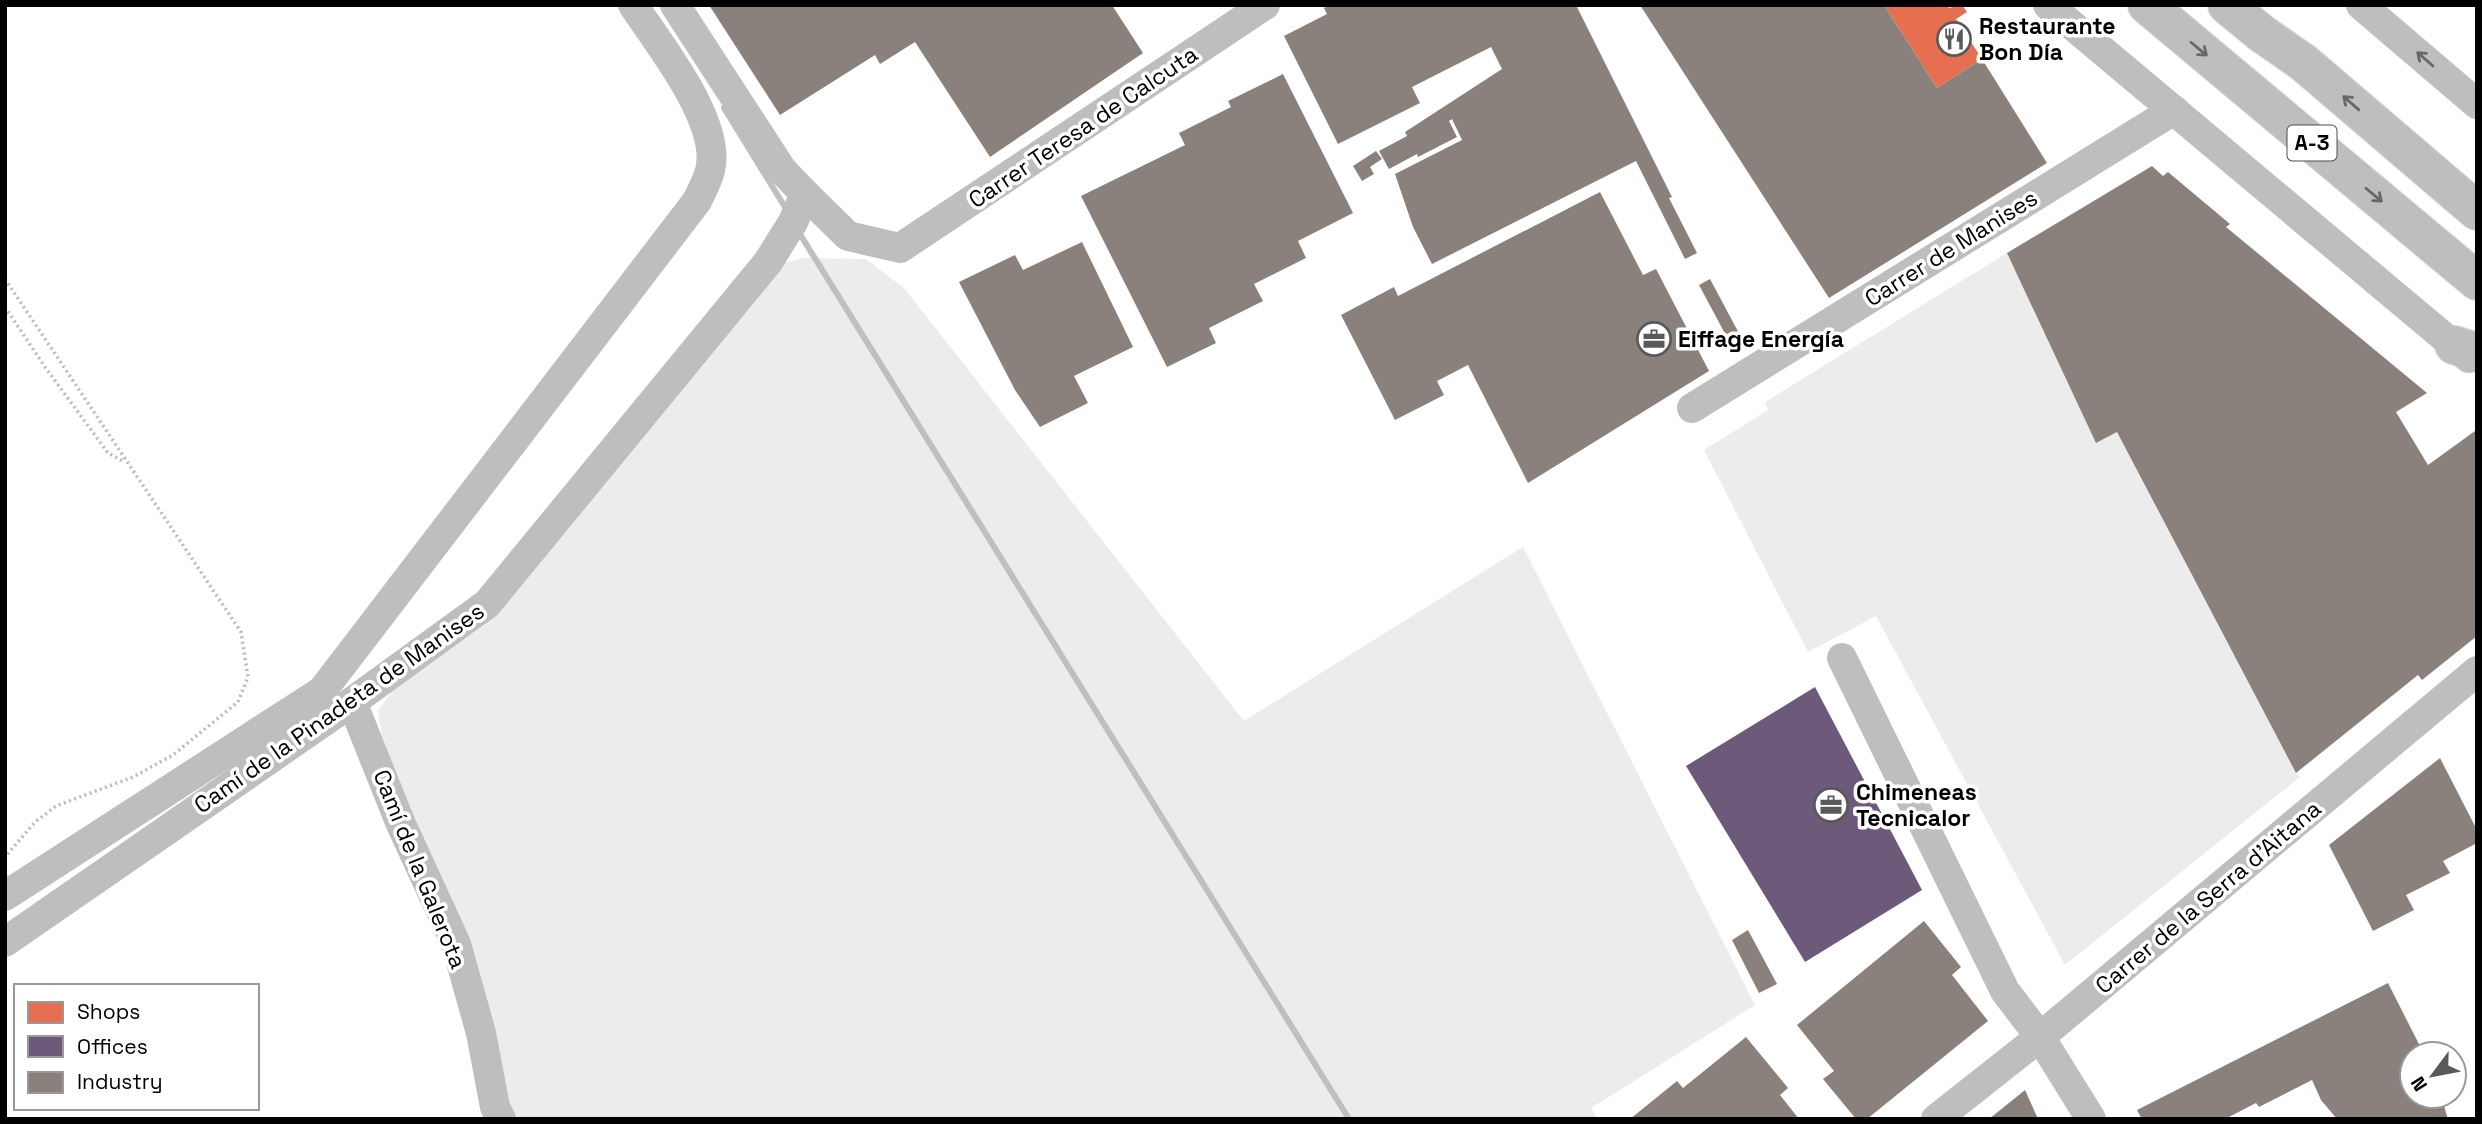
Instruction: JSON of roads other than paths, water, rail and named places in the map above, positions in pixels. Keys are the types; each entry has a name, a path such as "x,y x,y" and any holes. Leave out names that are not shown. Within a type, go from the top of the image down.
{"highway":[{"name":"A-3","path":"2147,5 2477,281"},
{"name":"A-3","path":"2227,5 2304,63 2477,211"},
{"path":"2261,5 2304,63"}],"street":[{"path":"5,896 322,691 697,201 712,166 709,131 685,84 633,5"},
{"path":"675,5 782,170 805,194"},
{"name":"Carrer Teresa de Calcuta","path":"805,194 848,236 900,248 1265,5"},
{"path":"2048,5 2469,354"},
{"path":"2361,5 2477,104"},
{"name":"Carrer de Manises","path":"1692,408 2174,110"},
{"name":"Camí de la Pinadeta de Manises","path":"5,942 352,702 487,604 768,262 793,222 805,194"},
{"path":"1842,658 2006,990 2040,1037 2091,1119"},
{"name":"Carrer de la Serra d'Aitana","path":"1936,1119 2040,1037 2477,671"},
{"name":"Camí de la Galerota","path":"352,702 400,822 456,944 481,1033 495,1107 501,1119"}],"waterway":[{"path":"724,108 788,212"},
{"path":"798,231 1349,1119"}],"place":[{"name":"Restaurante Bon Día","path":"1954,39"},
{"name":"Eiffage Energía","path":"1654,339"},
{"name":"Chimeneas Tecnicalor","path":"1831,805"}]}
